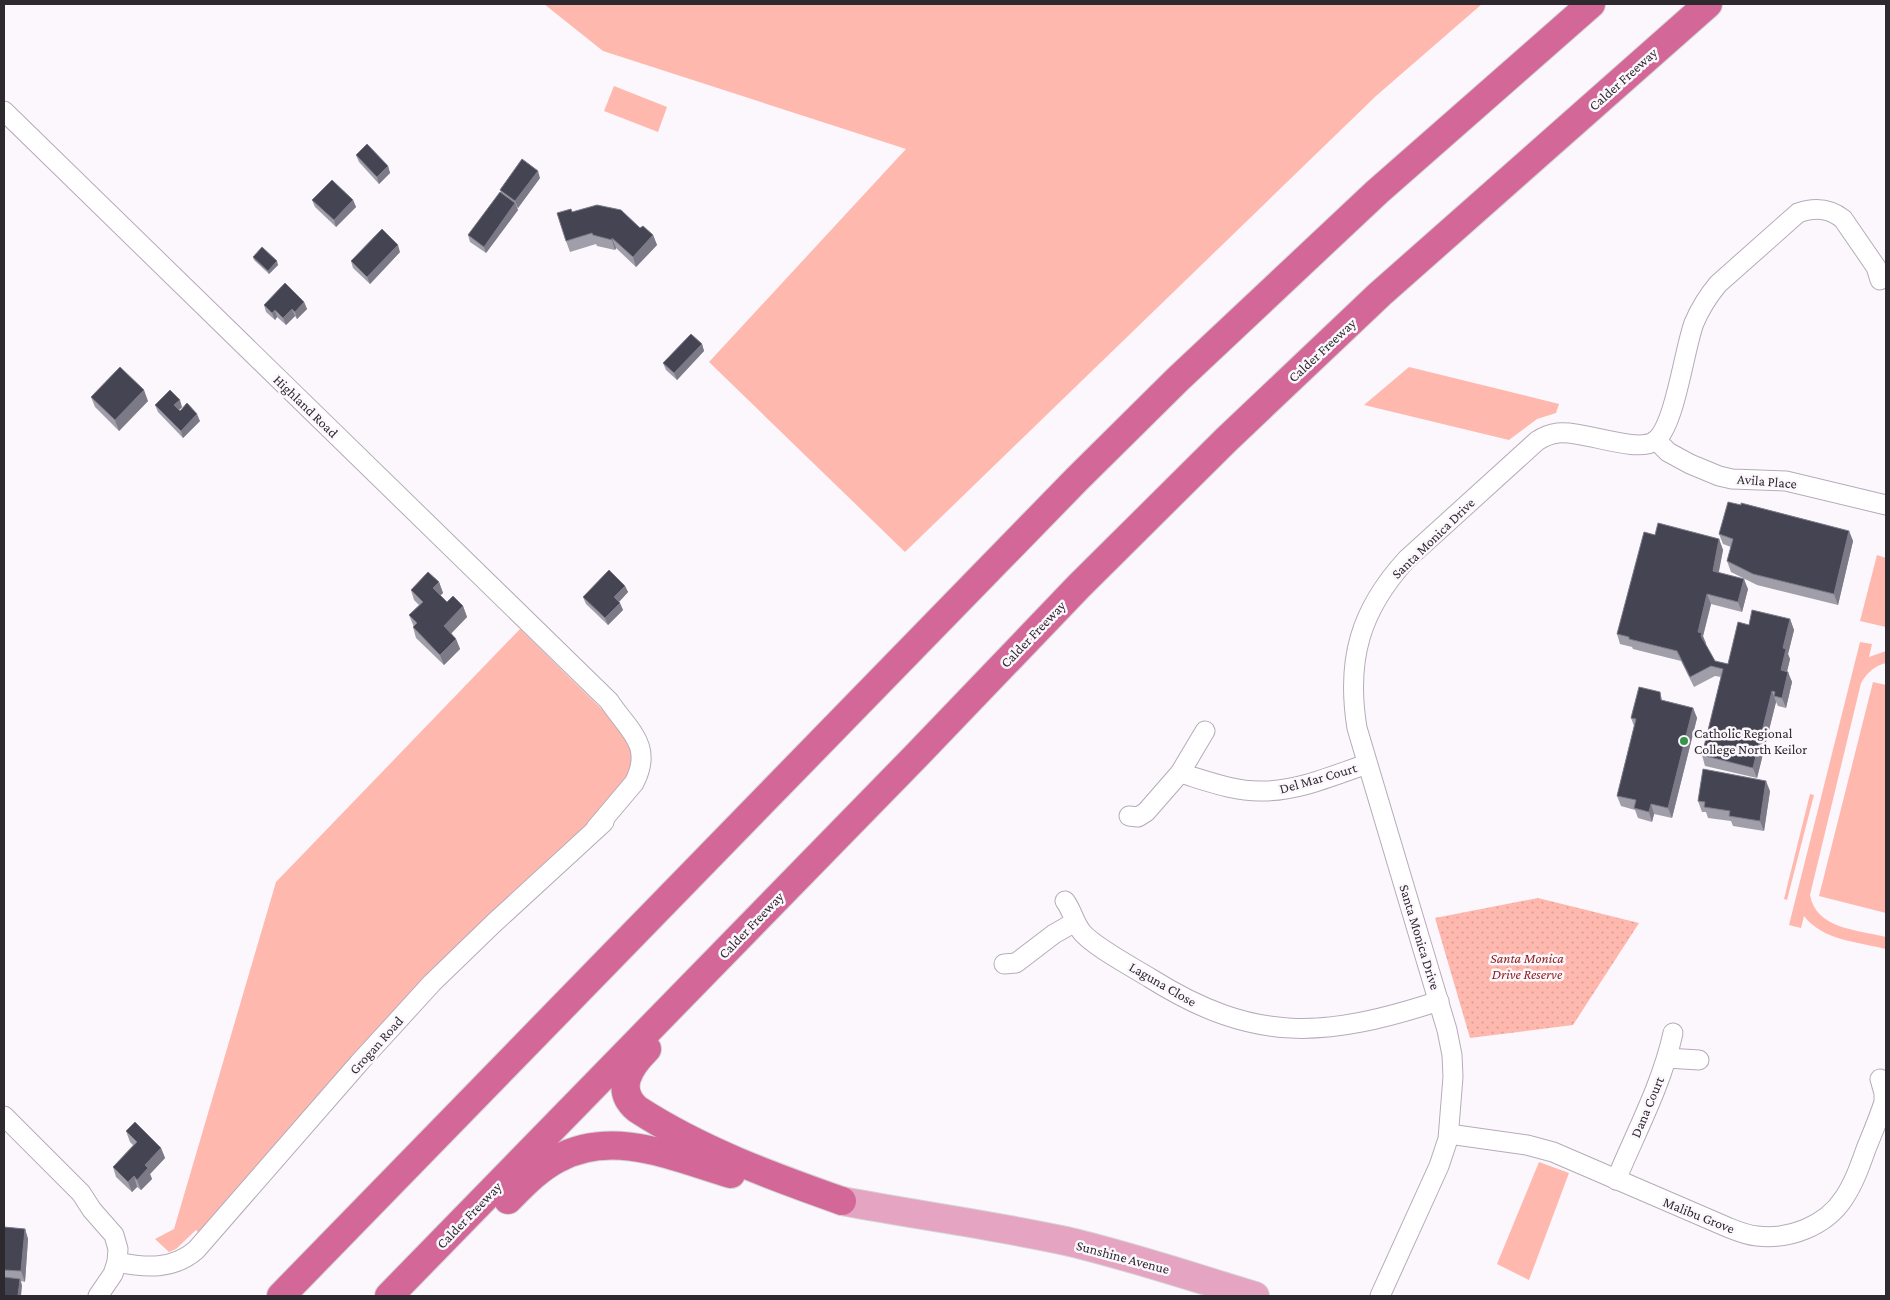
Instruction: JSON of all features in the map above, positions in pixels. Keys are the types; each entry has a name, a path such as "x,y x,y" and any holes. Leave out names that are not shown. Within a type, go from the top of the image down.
{"highway":[{"path":"280,1296 1112,444 1218,341 1377,192 1591,4"},
{"name":"Calder Freeway","path":"389,1296 916,756 1072,593 1226,440 1380,294 1708,4"},
{"path":"842,1201 729,1158 673,1130 632,1105 627,1095 626,1082 634,1062 884,804 897,788 916,756"},
{"path":"413,1296 526,1182 556,1159 570,1152 608,1145 641,1149 761,1182 842,1201"}],"main road":[{"name":"Sunshine Avenue","path":"842,1201 989,1226 1067,1242 1164,1268 1255,1296"},
{"name":"Sunshine Avenue","path":"989,1226 1063,1254 1199,1296"}],"street":[{"name":"Highland Road","path":"4,110 609,701 624,710 644,732 649,746 646,759"},
{"path":"1656,440 1663,434 1667,425 1690,337 1708,296 1718,284 1798,213 1821,209 1836,214 1843,219 1876,267 1879,283"},
{"name":"Santa Monica Drive","path":"1380,1296 1439,1166 1449,1134 1453,1099 1452,1055 1439,1001 1357,728 1354,709 1353,671 1361,632 1370,610 1394,573 1537,441 1554,433 1566,432 1638,445 1646,445 1656,440"},
{"name":"Avila Place","path":"1656,440 1668,452 1719,476 1732,479 1794,482 1886,505"},
{"path":"1130,816 1138,817 1146,812 1180,773 1205,730"},
{"name":"Grogan Road","path":"122,1258 151,1258 164,1264 181,1261 196,1250 395,1023 494,923 596,828 623,808 637,794 647,777 646,759"},
{"name":"Del Mar Court","path":"1180,773 1236,788 1273,791 1304,785 1367,764"},
{"name":"Laguna Close","path":"1066,901 1075,922 1084,935 1094,942 1178,995 1206,1009 1244,1021 1298,1029 1324,1029 1376,1020 1439,1001"},
{"path":"1004,964 1016,963 1059,931 1075,922"},
{"name":"Dana Court","path":"1616,1180 1667,1058 1673,1033"},
{"path":"1667,1058 1699,1060"},
{"name":"Malibu Grove","path":"1449,1134 1527,1145 1553,1152 1742,1233 1767,1237 1793,1233 1817,1223 1828,1216 1843,1200 1857,1174 1885,1102 1880,1079"},
{"path":"4,1116 82,1193 99,1203 120,1226 127,1238 116,1285 108,1296"},
{"path":"98,1296 122,1258"}],"green space":[{"path":"544,4 1482,4 1376,96 905,552 709,362 906,149 603,51"},
{"path":"614,86 667,107 658,132 604,111"},
{"path":"1409,367 1559,404 1556,413 1537,419 1509,440 1364,405"},
{"path":"1877,555 1886,558 1886,627 1860,621"},
{"path":"520,629 628,735 636,767 595,817 407,997 364,1043 199,1233 196,1230 176,1249 169,1252 155,1239 174,1229 276,882"},
{"path":"1860,642 1872,644 1869,657 1886,651 1886,663 1871,670 1861,683 1810,895 1820,915 1851,930 1886,937 1886,949 1830,935 1820,930 1804,916 1801,928 1789,925"},
{"path":"1873,682 1886,685 1886,913 1819,896"},
{"path":"1810,794 1814,795 1787,900 1784,899"},
{"name":"Santa Monica Drive Reserve","path":"1538,898 1639,923 1573,1025 1470,1038 1435,918"},
{"path":"1539,1162 1569,1173 1529,1280 1497,1264"}],"building":[{"path":"367,144 388,166 377,177 356,155"},
{"path":"522,159 538,171 515,201 500,190"},
{"path":"332,180 353,200 334,220 312,200"},
{"path":"500,192 515,203 484,247 468,235"},
{"path":"597,205 621,210 640,228 643,226 653,235 633,257 612,238 612,240 593,235 592,233 566,241 557,213 571,209 572,212"},
{"path":"382,229 398,245 367,277 351,261"},
{"path":"262,247 277,261 268,271 253,257"},
{"path":"285,283 304,302 295,312 292,309 283,318 275,310 272,313 264,305"},
{"path":"691,334 702,344 674,373 663,363"},
{"path":"120,367 144,390 115,420 91,397"},
{"path":"170,390 180,400 174,405 180,411 187,403 197,414 181,431 155,405"},
{"path":"1728,502 1741,505 1741,503 1849,531 1834,594 1753,574 1727,561 1733,539 1719,534"},
{"path":"1658,523 1719,539 1713,571 1744,579 1738,602 1707,594 1698,632 1702,633 1701,636 1715,661 1728,664 1738,622 1749,625 1752,610 1790,619 1783,648 1786,649 1781,670 1788,672 1782,698 1774,696 1775,692 1772,691 1753,768 1702,755 1723,669 1711,666 1690,677 1677,651 1629,639 1629,637 1617,634 1644,532 1655,535"},
{"path":"609,570 625,586 614,597 620,603 605,618 583,597"},
{"path":"428,572 439,582 433,588 447,602 453,596 463,606 444,626 456,639 440,655 413,627 417,623 409,615 423,602 411,590"},
{"path":"1639,687 1660,692 1661,700 1693,708 1668,808 1651,804 1649,812 1634,808 1636,800 1617,796 1636,719 1631,718"},
{"path":"1703,769 1766,781 1760,821 1729,816 1730,811 1704,807 1705,802 1698,801"},
{"path":"135,1122 161,1148 145,1165 148,1168 137,1180 134,1176 128,1182 113,1167 137,1142 126,1131"},
{"path":"4,1227 25,1229 21,1271 4,1270"},
{"path":"4,1277 20,1279 18,1296 4,1296"}],"place":[{"name":"Catholic Regional College North Keilor","path":"1684,741"}]}
